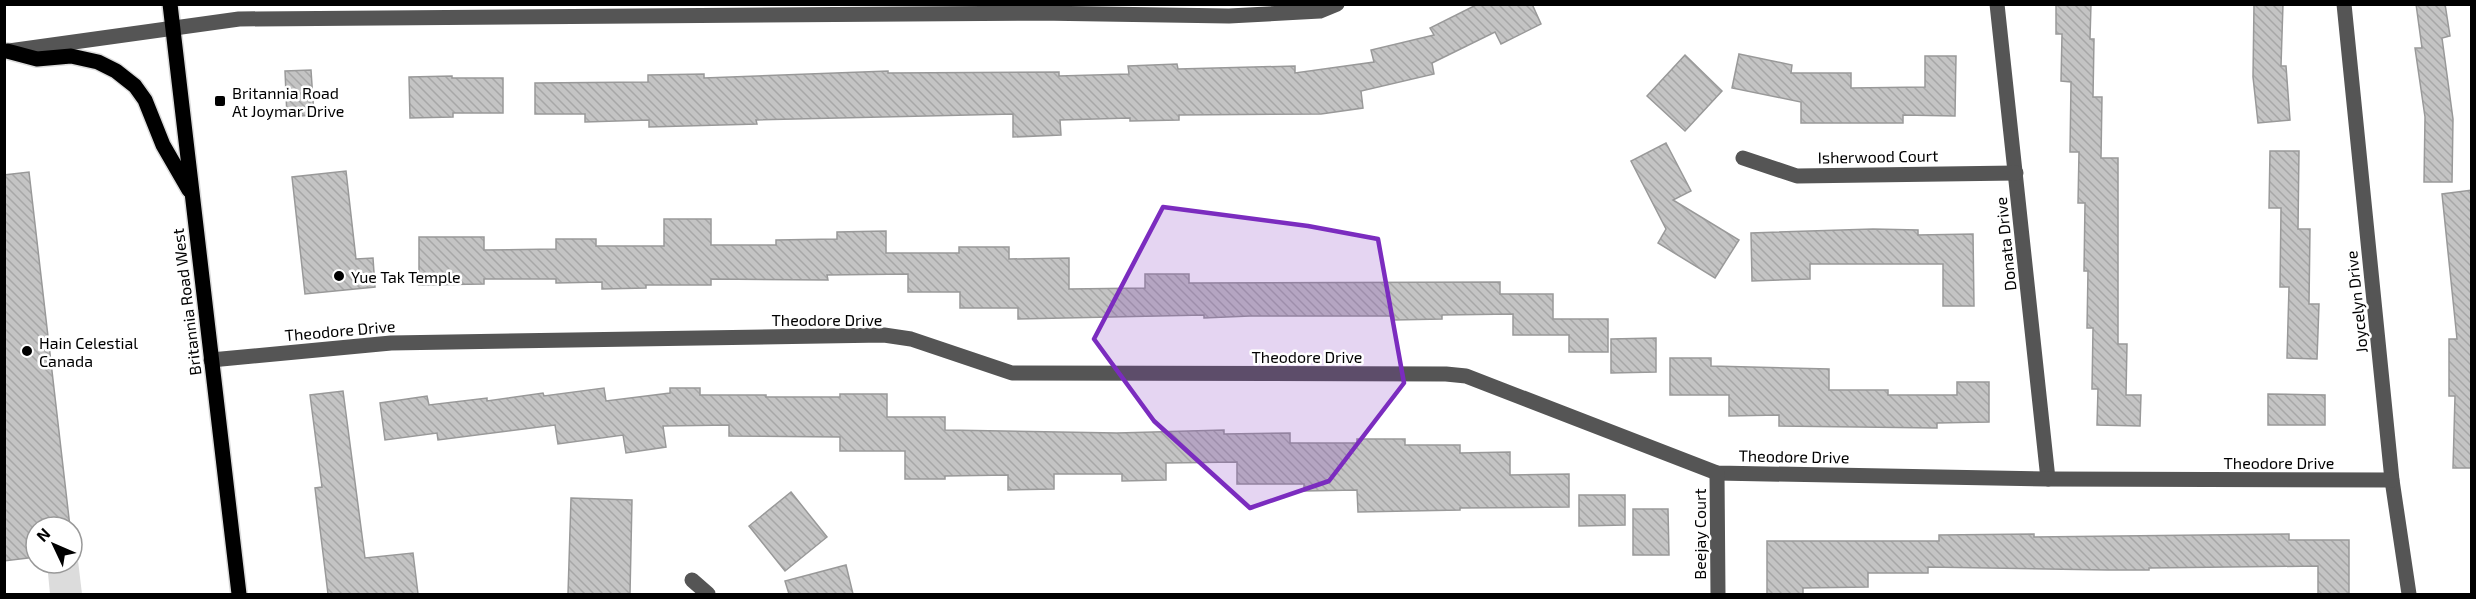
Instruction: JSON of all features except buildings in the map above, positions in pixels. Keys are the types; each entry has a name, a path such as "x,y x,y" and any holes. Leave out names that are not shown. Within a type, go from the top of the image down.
{"main road":[{"name":"Britannia Road West","path":"170,4 239,594"},
{"path":"6,51 37,59 71,56 98,62 116,71 135,86 145,100 163,145 192,196"}],"street":[{"path":"6,51 239,19 1038,9 1229,16 1320,11 1337,4"},
{"name":"Donata Drive","path":"1996,4 2048,479"},
{"name":"Joycelyn Drive","path":"2344,4 2392,480 2409,594"},
{"name":"Isherwood Court","path":"1743,158 1797,176 2016,173"},
{"name":"Theodore Drive","path":"211,360 391,343 884,335 910,339 1012,373 1446,374 1466,376 1717,473 2048,479 2392,480"},
{"name":"Beejay Court","path":"1717,473 1718,594"},
{"path":"692,580 708,594"}],"highlighted area":[{"path":"1163,207 1308,226 1378,239 1404,383 1329,481 1250,508 1154,421 1094,339"}],"shaded area":[{"path":"48,575 80,575 82,594 50,594"}],"place":[{"name":"Britannia Road At Joymar Drive","path":"220,101"},
{"name":"Yue Tak Temple","path":"339,276"},
{"name":"Hain Celestial Canada","path":"27,351"}]}
